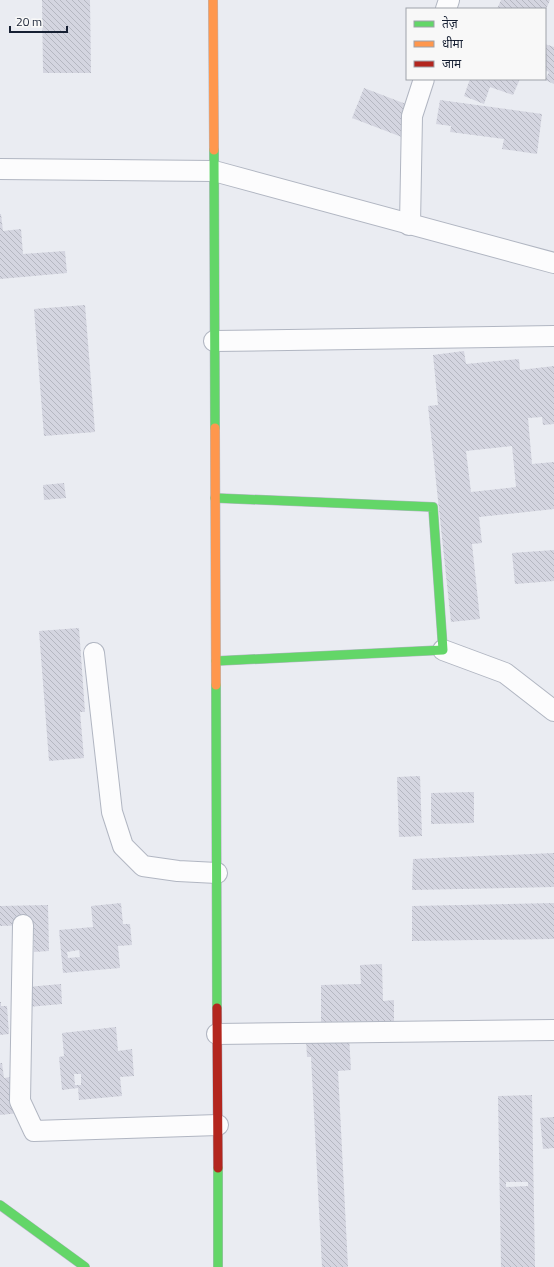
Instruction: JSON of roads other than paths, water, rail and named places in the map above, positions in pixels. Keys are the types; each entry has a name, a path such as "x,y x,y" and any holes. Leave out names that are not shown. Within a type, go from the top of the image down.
{"street":[{"path":"213,0 218,1267"},
{"path":"409,224 412,116 424,80"},
{"path":"0,169 214,171 554,263"},
{"path":"214,341 554,336"},
{"path":"215,498 433,508 443,650"},
{"path":"216,661 443,650 505,673 554,711"},
{"path":"94,653 112,812 123,846 143,866 178,871 217,873"},
{"path":"23,925 20,1101 34,1131 218,1125"},
{"path":"217,1034 554,1030"},
{"path":"0,1205 85,1267"}]}
